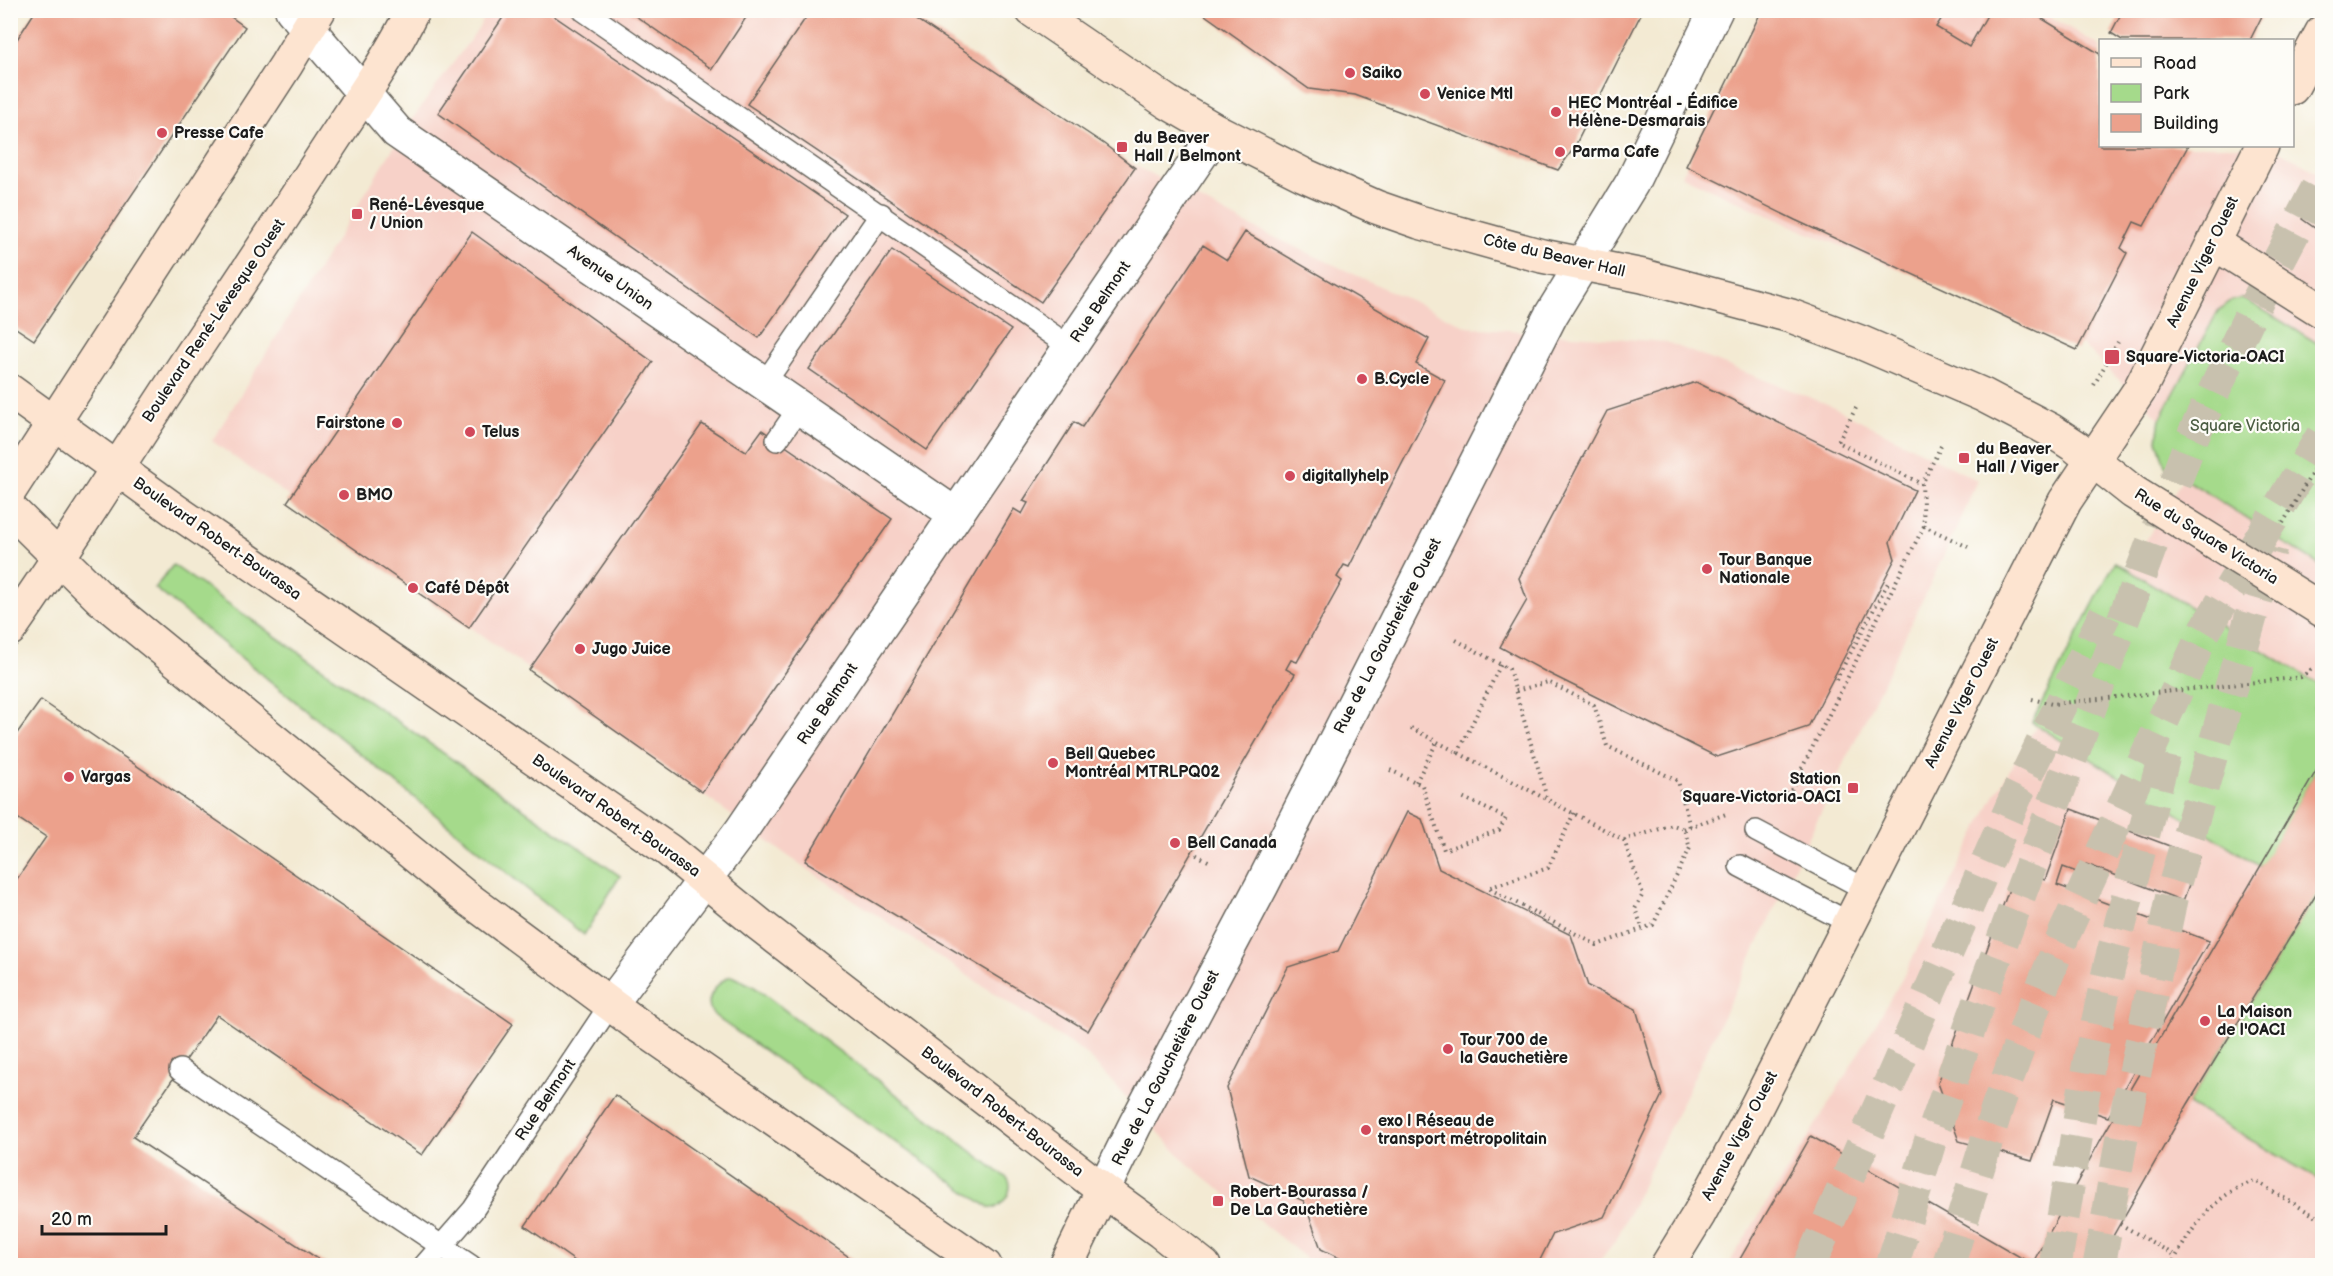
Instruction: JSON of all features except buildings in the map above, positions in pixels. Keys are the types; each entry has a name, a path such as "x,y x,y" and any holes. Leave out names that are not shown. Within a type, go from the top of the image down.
{"main road":[{"name":"Boulevard René-Lévesque Ouest","path":"10,629 59,559 116,468 364,94 413,10"},
{"name":"Côte du Beaver Hall","path":"1032,10 1167,102 1216,131 1304,175 1376,207 1488,242 1719,295 1821,327 1935,373 2032,419 2093,460"},
{"path":"10,490 307,17"},
{"path":"2294,84 2322,32"},
{"name":"Avenue Viger Ouest","path":"1667,1266 1726,1164 2065,501 2139,391 2214,243 2231,203 2261,147"},
{"path":"2214,243 2322,310"},
{"name":"Boulevard Robert-Bourassa","path":"10,391 116,468 668,850 770,932 1204,1266"},
{"name":"Rue du Square Victoria","path":"2093,460 2133,492 2322,610"},
{"path":"10,509 100,598 453,888 610,1005 985,1266"},
{"name":"Rue de La Gauchetière Ouest","path":"1066,1266 1103,1190"}],"street":[{"name":"Rue de La Gauchetière Ouest","path":"1103,1190 1272,864 1551,315 1632,183 1716,10"},
{"name":"Avenue Union","path":"307,17 364,94 397,132 955,514"},
{"name":"Rue Belmont","path":"610,1005 748,822 1216,131"}],"lane":[{"path":"583,10 1070,346"},
{"path":"764,384 881,214"},
{"path":"777,440 799,408"},
{"path":"1756,831 1867,890"},
{"path":"1740,866 1850,922"},
{"name":"Rue Belmont","path":"424,1266 473,1210 610,1005"},
{"path":"180,1070 471,1266"}],"path":[{"path":"1856,408 1838,441 1922,483"},
{"path":"1775,797 1790,792 1924,526 1922,483 1941,446"},
{"path":"2283,523 2320,459"},
{"path":"1924,526 1968,547"},
{"path":"1836,680 1889,581"},
{"path":"1456,640 1509,669 1548,799"},
{"path":"1458,753 1501,664"},
{"path":"2032,699 2052,704 2294,678 2301,677 2312,669"},
{"path":"1516,691 1548,682 1594,705 1606,746 1678,782 1690,827"},
{"path":"1411,729 1624,840 1643,894 1635,909 1643,929"},
{"path":"1416,782 1437,742"},
{"path":"1390,770 1422,785 1444,850 1499,830 1506,818 1462,797"},
{"path":"1574,813 1548,867 1488,888 1597,945 1653,925 1690,848 1683,829"},
{"path":"1624,840 1673,825 1683,829 1730,813"},
{"path":"1191,852 1212,863"},
{"path":"2171,1266 2186,1239 2215,1203 2237,1188 2254,1181 2322,1220"},
{"path":"2120,1224 2176,1256"},
{"path":"1298,1261 1332,1266"}],"shaded area":[{"path":"903,10 1130,163 1248,225 1468,327 1666,342 1832,406 1977,480 1963,515 1616,1240 1596,1265 1316,1266 1187,1163 1087,1055 788,856 212,441 405,129 478,29 488,11"},
{"path":"1762,10 2040,11 2099,45 2099,147 2273,147 2322,175 2322,1265 1728,1265 1828,1105 1902,979 1992,800 2197,454 2075,338 1796,228 1682,176"}],"green space":[{"name":"Square Victoria","path":"2242,299 2322,346 2322,567 2165,466 2157,440 2160,419 2218,311 2232,300"},
{"path":"2115,562 2322,686 2322,693 2314,708 2322,713 2322,761 2261,867 2032,722"},
{"path":"173,565 620,876 584,935 155,588"},
{"path":"2322,885 2322,1181 2188,1104"},
{"path":"731,976 753,986 1008,1179 1010,1187 1005,1199 995,1208 988,1207 717,1017 710,1007 711,996 721,982"}],"tunnel":[{"path":"1892,1266 1930,1142 1974,1016 2191,440 2255,305 2322,179"},
{"path":"1948,1266 1997,1108 2029,1019 2065,932 2204,632 2322,436"},
{"path":"2099,1266 2126,1115 2173,890 2271,547"},
{"path":"1809,1266 2017,794 2105,614"},
{"path":"2055,1266 2088,1067 2109,968 2165,752"}],"place":[{"name":"Saiko","path":"1350,73"},
{"name":"Venice Mtl","path":"1425,94"},
{"name":"HEC Montréal - Édifice Hélène-Desmarais","path":"1556,112"},
{"name":"Presse Cafe","path":"162,133"},
{"name":"du Beaver Hall / Belmont","path":"1122,147"},
{"name":"Parma Cafe","path":"1560,152"},
{"name":"René-Lévesque / Union","path":"357,214"},
{"name":"Square-Victoria-OACI","path":"2112,357"},
{"name":"B.Cycle","path":"1362,379"},
{"name":"Fairstone","path":"397,423"},
{"name":"Telus","path":"470,432"},
{"name":"du Beaver Hall / Viger","path":"1964,458"},
{"name":"digitallyhelp","path":"1290,476"},
{"name":"BMO","path":"344,495"},
{"name":"Tour Banque Nationale","path":"1707,569"},
{"name":"Café Dépôt","path":"413,588"},
{"name":"Jugo Juice","path":"580,649"},
{"name":"Bell Quebec Montréal MTRLPQ02","path":"1053,763"},
{"name":"Vargas","path":"69,777"},
{"name":"Station Square-Victoria-OACI","path":"1853,788"},
{"name":"Bell Canada","path":"1175,843"},
{"name":"La Maison de l'OACI","path":"2205,1021"},
{"name":"Tour 700 de la Gauchetière","path":"1448,1049"},
{"name":"exo | Réseau de transport métropolitain","path":"1366,1130"},
{"name":"Robert-Bourassa / De La Gauchetière","path":"1218,1201"}]}
